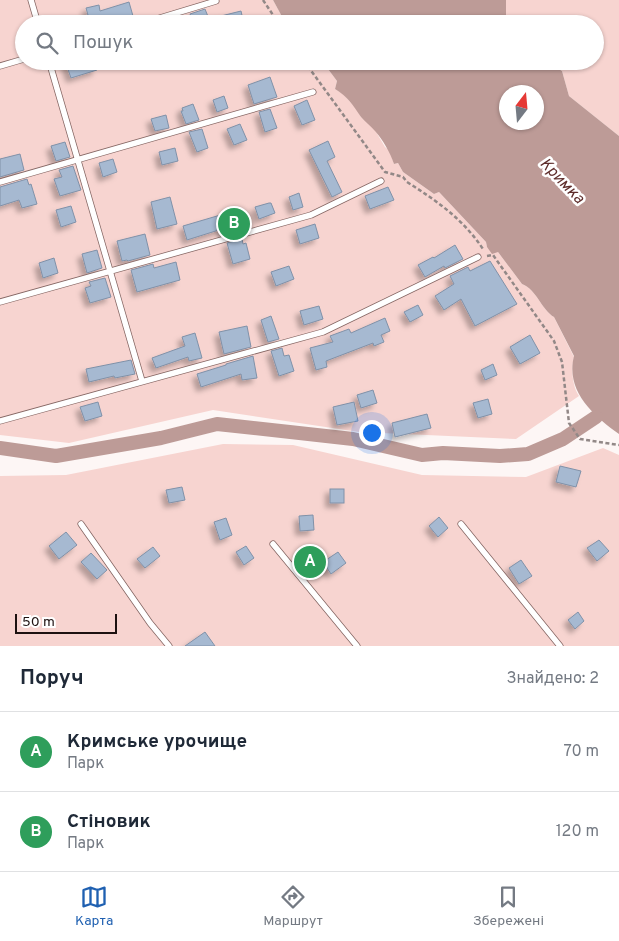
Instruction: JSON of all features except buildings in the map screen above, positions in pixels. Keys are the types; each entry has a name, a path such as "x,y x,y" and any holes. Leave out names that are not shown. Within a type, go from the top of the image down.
{"lane":[{"path":"31,0 35,15"},
{"path":"170,15 216,1"},
{"path":"0,66 15,62"},
{"path":"53,70 142,381"},
{"path":"0,182 312,92"},
{"path":"0,302 311,215 381,181"},
{"path":"0,421 323,332 478,257"},
{"path":"81,524 150,623 169,646"},
{"path":"461,524 560,646"},
{"path":"273,544 357,646"}],"path":[{"path":"263,0 273,15"},
{"path":"311,70 385,172 403,177 407,182 442,204 475,237 488,256"},
{"path":"478,257 493,255 554,341 562,362 569,423 580,439 619,445"}],"shaded area":[{"path":"0,0 273,0 281,15 15,15 15,70 329,70 337,81 335,89 343,94 356,108 361,117 375,130 385,147 390,151 394,164 398,163 403,172 434,194 439,192 486,242 487,247 498,252 522,284 532,291 554,317 574,357 573,377 579,396 516,439 359,432 213,410 69,443 0,435"},
{"path":"506,0 619,0 619,136 569,96 560,70 604,70 604,15 506,15"},
{"path":"223,444 293,445 422,475 526,477 603,448 619,455 619,646 0,646 0,476 66,475"}],"water":[{"path":"273,0 506,0 506,15 281,15"},
{"name":"Кримка","path":"329,70 560,70 569,96 619,136 619,434 591,411 578,391 572,369 574,356 554,317 532,291 522,284 498,252 492,254 486,242 439,192 434,194 403,172 398,163 394,164 378,135 340,92 335,89 337,81"}],"waterway":[{"path":"0,448 56,456 161,438 217,424 353,439 422,455 443,453 500,456 528,454 563,439 596,417"}],"place":[{"name":"Стіновик","path":"234,224"},
{"name":"Кримське урочище","path":"310,562"}]}
